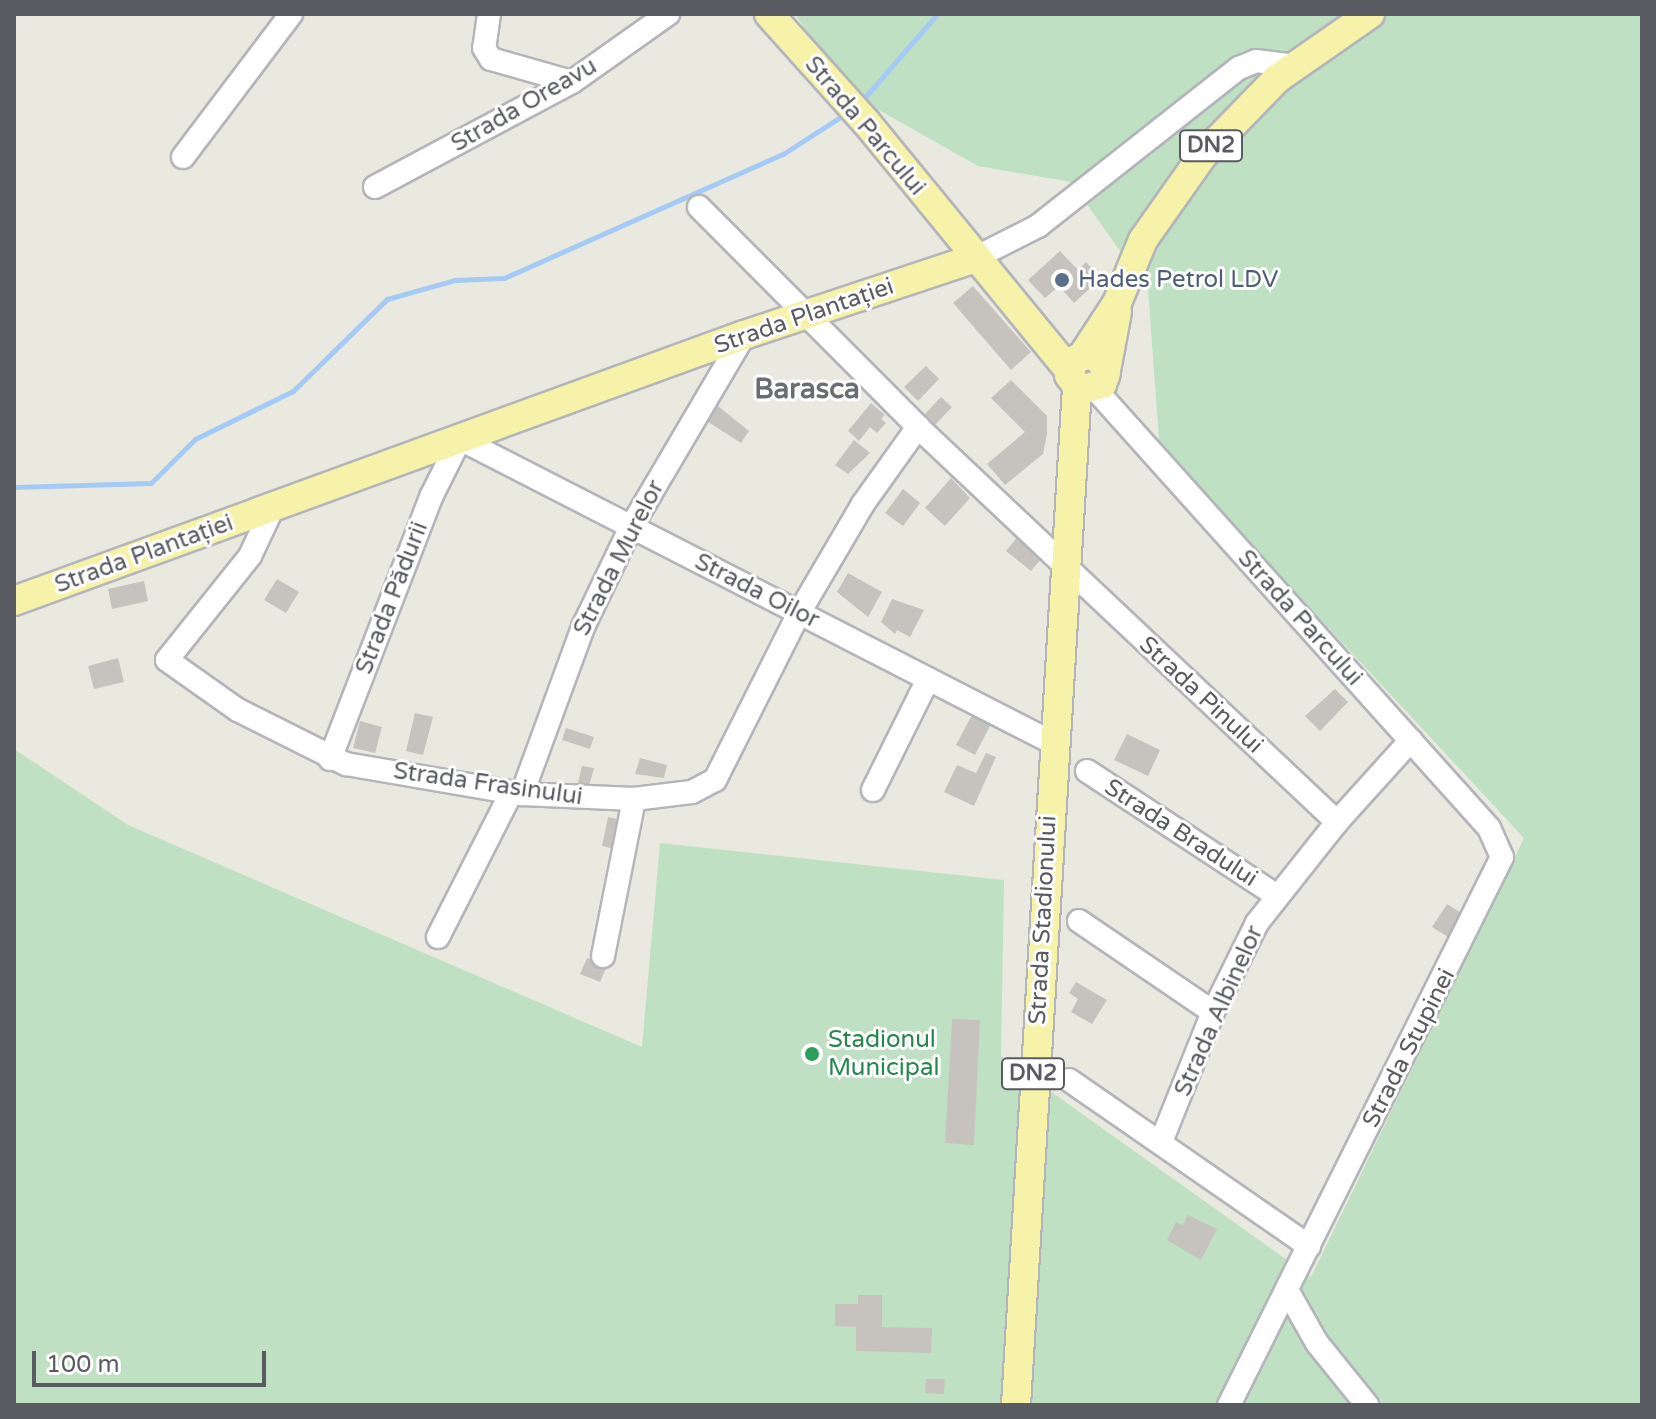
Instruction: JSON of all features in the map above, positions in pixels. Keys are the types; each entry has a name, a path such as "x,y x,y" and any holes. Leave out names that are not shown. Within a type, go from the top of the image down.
{"main road":[{"name":"Strada Parcului","path":"769,14 866,122 973,259 1082,371"},
{"name":"DN2","path":"1082,371 1117,303 1143,240 1183,181 1236,119 1294,66 1370,14"},
{"name":"Strada Plantației","path":"14,601 744,335 973,259"},
{"name":"Strada Stadionului","path":"1016,1405 1053,743 1082,371"}],"street":[{"path":"183,157 291,14"},
{"path":"489,14 484,48 491,59 572,82"},
{"name":"Strada Oreavu","path":"375,187 572,82 668,14"},
{"name":"Strada Plantației","path":"973,259 1038,226 1239,68 1264,61 1294,66"},
{"name":"Strada Pinului","path":"699,207 802,315 918,427 1337,822"},
{"name":"Strada Murelor","path":"438,937 517,793 570,656 631,527 744,335"},
{"name":"Strada Parcului","path":"1082,371 1489,828 1500,849"},
{"name":"Strada Frasinului","path":"167,660 238,710 330,759 517,793 634,799 692,792 711,784 799,613 863,504 918,427"},
{"name":"Strada Oilor","path":"460,439 1053,743"},
{"name":"Strada Pădurii","path":"330,759 431,497 460,439"},
{"name":"Strada Plantației","path":"167,660 250,556 273,507"},
{"path":"873,790 928,679"},
{"name":"Strada Albinelor","path":"1161,1142 1213,1012 1276,895 1411,740"},
{"name":"Strada Bradului","path":"1087,771 1276,895"},
{"path":"603,956 634,799"},
{"name":"Strada Stupinei","path":"1229,1405 1496,876 1500,849"},
{"path":"1079,921 1213,1012"},
{"path":"1069,1080 1309,1246"},
{"path":"1287,1290 1317,1343 1367,1405"}],"green space":[{"path":"795,14 1642,14 1642,1405 14,1405 14,749 128,825 642,1047 660,843 1004,880 1001,1056 1311,1277 1524,838 1324,623 1161,465 1148,290 1071,182 978,166 847,92"}],"building":[{"path":"1060,251 1078,270 1086,262 1101,278 1074,303 1059,286 1045,298 1028,280"},
{"path":"973,286 1031,352 1011,370 953,303"},
{"path":"926,366 939,379 918,401 904,387"},
{"path":"1011,380 1047,416 1047,434 1043,454 1005,485 987,464 1025,432 991,398"},
{"path":"941,397 952,407 934,426 923,416"},
{"path":"871,403 885,415 881,419 886,423 877,433 870,427 859,441 848,431"},
{"path":"718,406 749,431 741,443 708,422"},
{"path":"854,440 870,453 848,474 835,465"},
{"path":"951,478 970,498 945,526 925,508"},
{"path":"903,489 920,503 903,526 885,513"},
{"path":"1018,536 1043,557 1031,571 1006,551"},
{"path":"848,573 882,592 868,617 837,592"},
{"path":"277,579 299,592 286,613 264,600"},
{"path":"144,581 148,601 112,609 108,589"},
{"path":"892,599 924,610 910,637 897,630 895,634 881,622"},
{"path":"118,658 124,682 94,689 88,666"},
{"path":"1335,689 1348,702 1320,731 1305,716"},
{"path":"415,713 433,717 423,755 406,751"},
{"path":"972,715 991,724 975,755 956,745"},
{"path":"360,721 382,727 375,753 353,748"},
{"path":"566,728 594,737 590,749 562,740"},
{"path":"1127,734 1160,750 1148,776 1114,760"},
{"path":"986,753 996,757 974,806 944,792 957,765 976,773"},
{"path":"640,758 667,765 664,778 635,774"},
{"path":"582,766 594,768 589,786 578,783"},
{"path":"608,817 626,821 619,850 602,846"},
{"path":"1447,904 1466,916 1451,939 1432,927"},
{"path":"587,958 607,966 600,982 580,974"},
{"path":"1076,982 1107,1000 1092,1024 1071,1012 1078,999 1069,993"},
{"path":"952,1019 980,1020 974,1145 945,1143"},
{"path":"1188,1215 1217,1229 1201,1260 1167,1240 1176,1222 1183,1225"},
{"path":"858,1295 882,1295 882,1327 932,1328 931,1353 856,1351 856,1327 835,1326 835,1304 858,1304"},
{"path":"926,1379 945,1379 944,1394 925,1393"}],"waterway":[{"path":"860,103 937,14"},
{"path":"14,487 151,483 195,439 293,391 387,299 455,280 504,278 783,154 845,114"}],"place":[{"name":"Hades Petrol LDV","path":"1062,280"},
{"name":"Stadionul Municipal","path":"812,1054"}],"district":[{"name":"Barasca","path":"807,389"}]}
